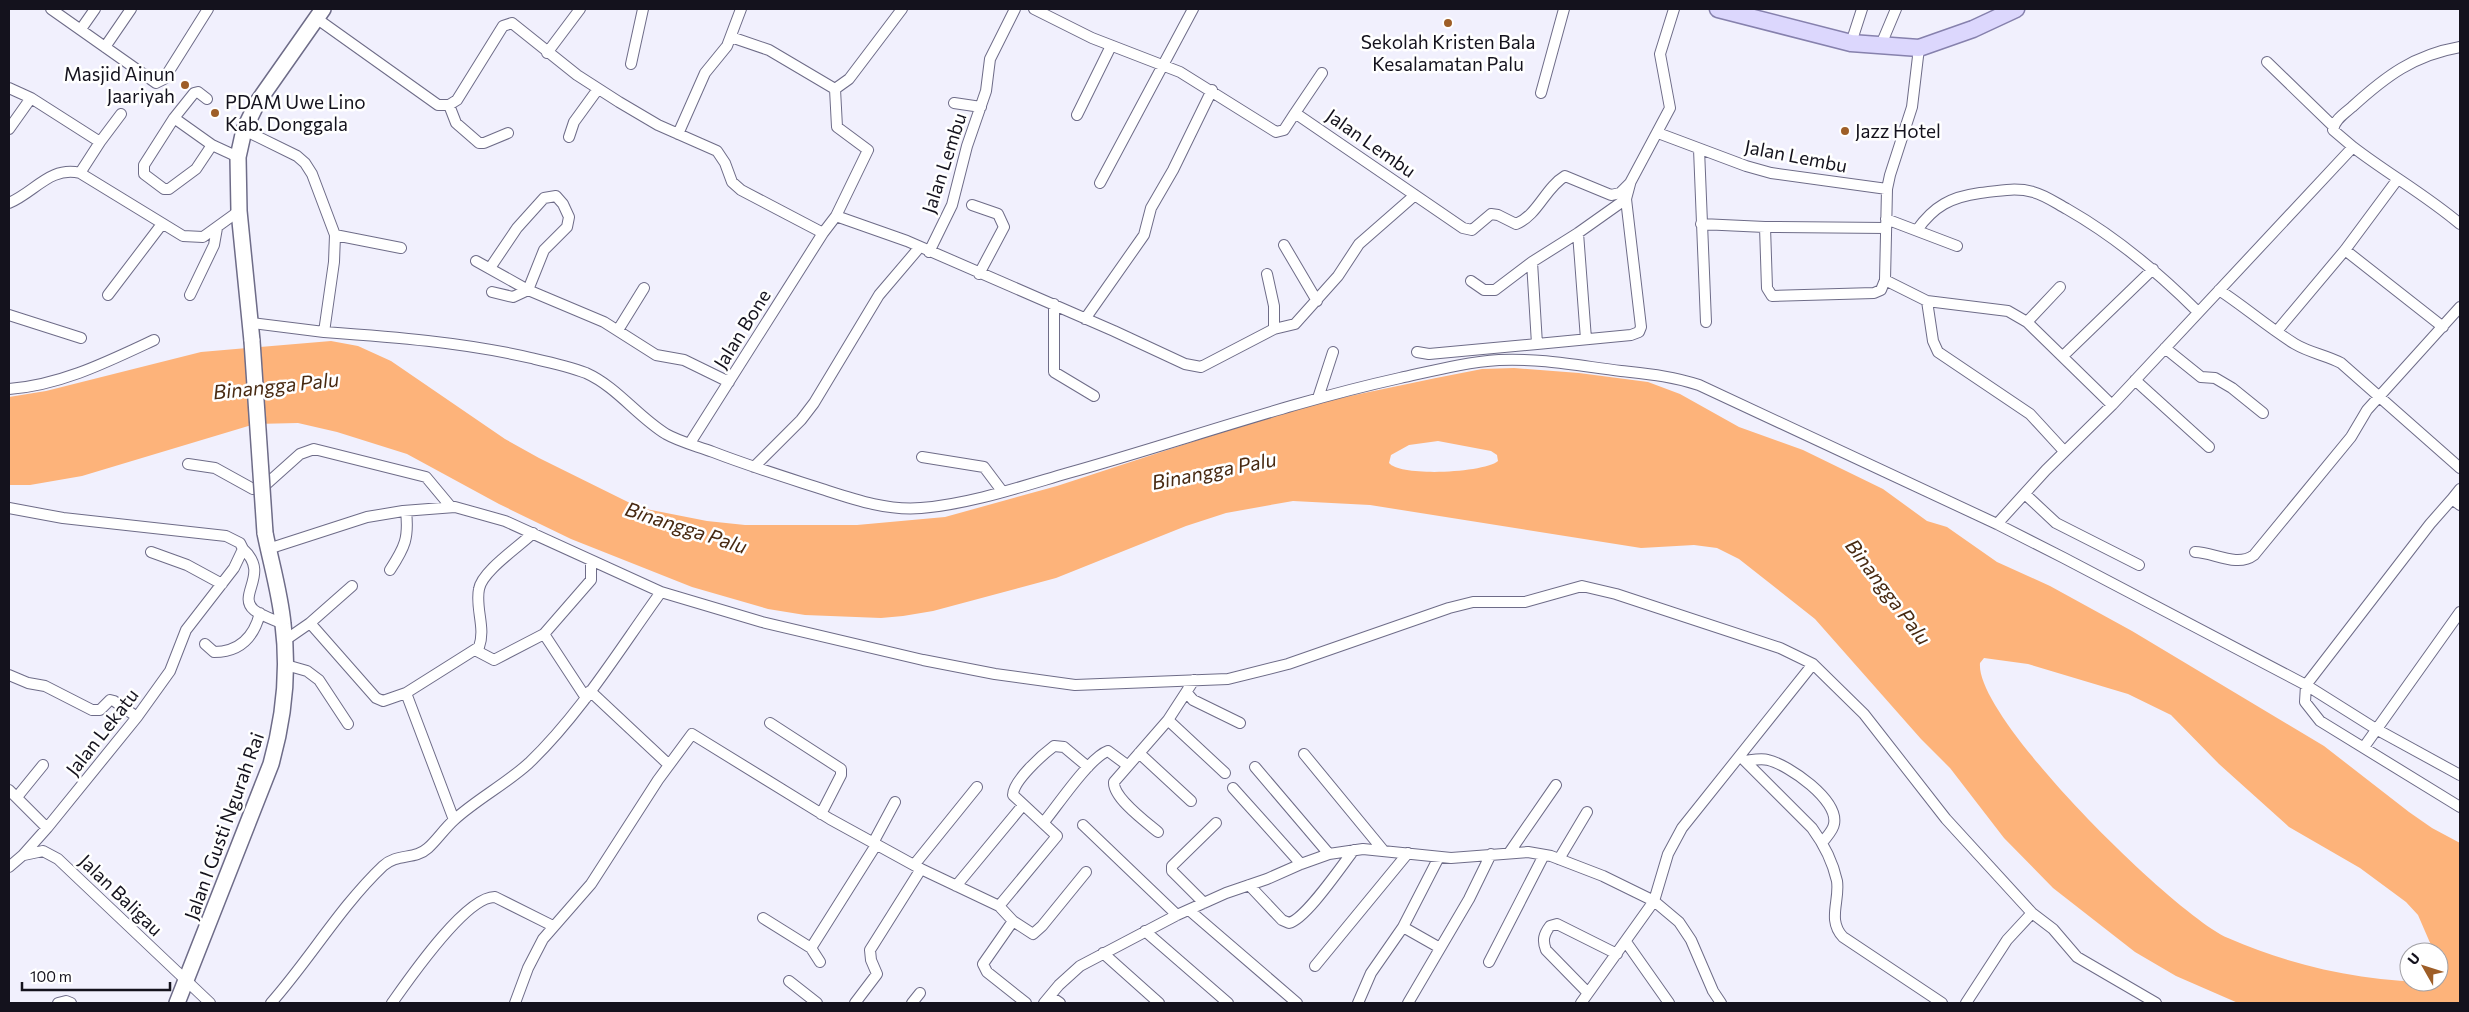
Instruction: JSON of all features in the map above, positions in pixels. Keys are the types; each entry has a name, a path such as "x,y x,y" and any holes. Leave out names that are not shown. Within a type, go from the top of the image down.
{"main road":[{"path":"1718,9 1745,12 1851,43 1880,47 1920,48 1972,29 2016,9"},
{"name":"Jalan I Gusti Ngurah Rai","path":"177,1003 271,764 280,734 286,665 283,624 266,533 252,323 239,211 238,157 244,130 270,82 318,12"}],"street":[{"path":"51,9 158,83 164,79 208,9"},
{"path":"81,29 95,9"},
{"path":"106,47 131,9"},
{"path":"547,53 580,9"},
{"path":"631,64 643,9"},
{"path":"678,134 705,73 724,50 731,37 741,9"},
{"path":"731,37 769,50 834,89 850,79 900,12 888,9"},
{"name":"Jalan Lembu","path":"1015,9 990,59 986,91 967,146 952,205 929,252 1054,304 1193,367 1201,367 1216,361 1274,329 1295,324 1346,266 1359,244 1415,195"},
{"path":"1034,9 1111,46 1164,64 1212,90 1276,132 1284,130 1322,74"},
{"path":"1100,183 1192,9"},
{"path":"1541,94 1564,9"},
{"path":"1417,352 1429,354 1632,335 1639,332 1641,327 1626,199 1630,183 1670,108 1660,54 1674,9"},
{"path":"1851,43 1862,9"},
{"path":"1880,47 1896,9"},
{"path":"318,12 438,105 449,105 457,100 502,26 509,22 515,24 547,53 598,89 658,125 717,151 725,164 732,182 741,190 823,232"},
{"path":"1077,115 1111,46"},
{"path":"2333,126 2378,83 2399,69 2420,58 2460,47"},
{"path":"1765,227 1767,291 1772,296 1874,292 1880,290 1885,280 1887,189 1912,107 1920,48"},
{"path":"2267,62 2333,126 2333,130 2353,147 2397,180 2414,188 2460,224"},
{"path":"9,88 31,98 100,142"},
{"path":"570,137 574,122 598,89"},
{"name":"Jalan Bone","path":"690,443 823,232 836,216 868,150 839,130 834,89"},
{"path":"1085,319 1144,235 1151,208 1173,170 1212,90"},
{"path":"207,99 198,92 194,93 174,118 144,165 146,176 164,189 169,189 196,169 212,145"},
{"path":"9,128 31,98"},
{"path":"954,102 981,107"},
{"path":"449,105 456,123 479,143 484,143 508,133"},
{"name":"Jalan Lembu","path":"1295,113 1463,228 1472,230 1491,214 1498,215 1516,224 1527,219 1547,194 1565,176 1610,195 1620,193 1630,183"},
{"path":"80,173 121,114"},
{"path":"174,118 212,145 238,157"},
{"path":"244,130 297,156 306,163 312,174 335,234 334,262 324,332"},
{"name":"Jalan Lembu","path":"1658,133 1771,173 1887,189"},
{"path":"1997,524 2064,451 2112,405 2353,147"},
{"path":"1699,149 1706,322"},
{"path":"9,203 62,171 80,173 183,236 203,237 239,211"},
{"path":"2278,332 2345,250 2397,180"},
{"path":"1917,230 1934,210 1960,196 2008,190 2032,192 2084,218 2153,268 2198,312"},
{"path":"490,268 517,228 544,198 556,196 563,204 568,217 567,227 544,250 528,290 513,298 492,292"},
{"path":"1471,281 1484,290 1492,291 1626,199"},
{"path":"972,205 998,214 1004,227 979,274"},
{"path":"836,216 899,238 929,252"},
{"path":"1701,224 1765,227 1886,223 1917,230 1957,246"},
{"path":"108,295 162,224"},
{"path":"190,295 214,245 217,228"},
{"path":"1578,233 1586,339"},
{"path":"335,234 401,248"},
{"path":"1284,245 1317,301"},
{"path":"754,467 801,420 814,403 879,295 919,248"},
{"path":"2345,250 2443,327"},
{"path":"476,261 528,290 618,330 656,355 684,360 730,382"},
{"path":"1532,262 1537,344"},
{"path":"2063,356 2153,268"},
{"path":"1267,274 1274,306 1274,329"},
{"path":"1885,280 1927,301 1949,305 2003,309 2026,322 2112,405"},
{"path":"2026,322 2060,287"},
{"path":"618,330 644,288"},
{"path":"2219,290 2278,332 2309,351 2328,356 2341,363 2460,468"},
{"path":"1927,301 1933,341 1938,352 2030,414 2064,451"},
{"path":"1054,304 1054,372 1094,396"},
{"path":"2194,552 2247,560 2254,554 2351,437 2367,410 2460,307"},
{"path":"9,315 81,338"},
{"path":"252,323 324,332 441,341 504,351 570,367 604,384 626,400 643,418 674,439 838,494 894,507 919,508 1002,491 1126,457 1318,398 1434,371 1500,360 1555,360 1623,371 1663,374 1698,385 1997,524 2306,685 2376,729 2460,775"},
{"path":"9,389 35,387 68,378 154,340"},
{"path":"2165,348 2201,377 2216,378 2232,388 2263,413"},
{"path":"1318,398 1333,352"},
{"path":"2135,380 2209,447"},
{"path":"188,464 215,468 253,489 262,488 300,454 314,449 426,477 451,507"},
{"path":"922,457 984,467 1002,491"},
{"path":"2460,489 2456,502 2430,524 2306,685 2305,702 2320,721 2460,807"},
{"path":"2025,494 2056,523 2139,565"},
{"path":"268,549 367,517 451,507 492,516 660,592 762,622 923,660 995,674 1075,685 1228,679 1266,671 1449,608 1473,602 1525,602 1582,586 1616,594 1780,648 1813,664 1864,714 1946,819 2032,913 2053,929 2077,957 2156,1003"},
{"path":"9,508 63,518 226,536 240,543 243,549 251,556 255,566 249,601 255,611 283,624"},
{"path":"390,570 404,549 409,532 406,511"},
{"path":"310,623 376,698 383,701 406,694 479,647 482,640 478,591 480,585 496,566 533,533"},
{"name":"Jalan Lekatu","path":"9,867 23,855 47,828 137,717 170,671 186,630 239,560 243,549"},
{"path":"152,552 187,565 222,584"},
{"path":"475,650 494,660 544,634 591,580 591,561"},
{"path":"284,641 310,623 352,586"},
{"path":"270,1003 316,948 354,895 385,864 395,858 414,856 427,850 454,820 529,762 588,694 660,592"},
{"path":"2364,747 2460,612"},
{"path":"205,644 214,652 233,649 256,631 260,613"},
{"path":"544,634 588,694 669,765"},
{"path":"1580,1003 1654,901 1673,843 1743,758 1813,664"},
{"path":"286,665 307,671 319,680 348,724"},
{"path":"9,675 28,684 46,686 92,710 100,710 110,700 114,701 137,717"},
{"path":"1158,832 1115,792 1114,782 1168,720 1194,680"},
{"path":"1187,693 1193,700 1240,723"},
{"path":"406,694 454,820"},
{"path":"1168,720 1225,773"},
{"path":"770,723 840,769 841,775 821,814"},
{"path":"515,1003 535,953 553,926 576,904 591,884 669,765 692,734 821,814 874,844 999,906 1030,933 1037,932 1086,872"},
{"path":"999,906 1057,836 1013,795 1014,788 1033,764 1054,746 1064,747 1088,767"},
{"path":"1044,822 1099,756 1108,751 1127,765"},
{"path":"1139,753 1191,801"},
{"path":"1304,754 1383,850"},
{"path":"1743,758 1771,761 1806,779 1814,786 1834,815 1831,831 1822,843"},
{"path":"1743,758 1812,828 1822,843 1837,882 1834,921 1842,937 1942,1003"},
{"path":"43,765 13,794 47,828"},
{"path":"1255,767 1329,854"},
{"path":"1509,853 1556,785"},
{"path":"855,1003 877,974 871,960 870,950 918,867 977,787"},
{"path":"1233,788 1301,864"},
{"path":"811,948 874,844 895,802"},
{"path":"956,886 1023,805"},
{"path":"1559,859 1587,812"},
{"path":"1204,903 1172,872 1172,866 1216,823"},
{"path":"1083,825 1177,914"},
{"path":"1249,885 1282,920 1289,923 1293,922 1316,899 1354,850"},
{"path":"1060,1003 1047,999 1080,966 1177,914 1329,854 1354,850 1383,850 1439,857 1509,853 1544,855 1602,876 1654,901 1679,922 1686,931 1713,991 1721,1003"},
{"name":"Jalan Baligau","path":"23,855 43,851 58,859 210,1003"},
{"path":"1315,966 1408,853"},
{"path":"1408,1003 1469,898 1491,854"},
{"path":"1489,962 1544,855"},
{"path":"1358,1003 1371,973 1403,927 1439,857"},
{"path":"392,1003 426,955 475,904 486,897 495,897 553,926"},
{"path":"1189,910 1297,1003"},
{"path":"1966,1003 2007,940 2032,913"},
{"path":"763,918 811,948 820,962"},
{"path":"1013,920 983,964 987,972 1026,1003"},
{"path":"1588,993 1546,950 1543,943 1544,937 1550,926 1557,924 1617,954"},
{"path":"1403,927 1440,948"},
{"path":"1145,931 1228,1003"},
{"path":"1626,942 1669,1003"},
{"path":"1103,953 1159,1003"},
{"path":"789,981 817,1003"},
{"path":"912,1003 920,993"},
{"path":"58,1003 66,1001 71,1003"}],"water":[{"name":"Binangga Palu","path":"331,341 358,346 391,361 505,439 634,505 707,521 745,525 857,525 945,517 1057,486 1302,406 1482,369 1514,368 1579,373 1648,382 1680,394 1739,427 1803,450 1883,489 1927,521 1947,527 1997,562 2050,586 2132,631 2324,746 2409,812 2432,828 2460,843 2460,1003 2238,1003 2176,976 2135,952 2053,888 2004,838 1950,768 1921,739 1815,619 1739,559 1717,548 1694,545 1641,548 1370,505 1293,501 1226,513 1186,526 1056,578 933,611 881,618 805,615 768,609 692,587 571,539 499,504 407,454 337,432 298,423 255,424 82,476 30,485 9,485 9,397 46,391 201,352","holes":["1438,441 1491,451 1497,455 1498,461 1490,465 1460,471 1425,472 1396,467 1389,463 1391,455 1409,445","1984,658 2028,664 2128,694 2171,715 2219,764 2289,827 2360,868 2406,902 2418,915 2430,942 2449,942 2449,992 2399,992 2399,980 2358,976 2280,958 2228,938 2202,922 2125,856 2082,813 2042,769 2009,726 1987,690 1980,663"]}],"place":[{"name":"Sekolah Kristen Bala Kesalamatan Palu","path":"1448,23"},
{"name":"Masjid Ainun Jaariyah","path":"185,85"},
{"name":"PDAM Uwe Lino Kab. Donggala","path":"215,113"},
{"name":"Jazz Hotel","path":"1845,131"}]}
